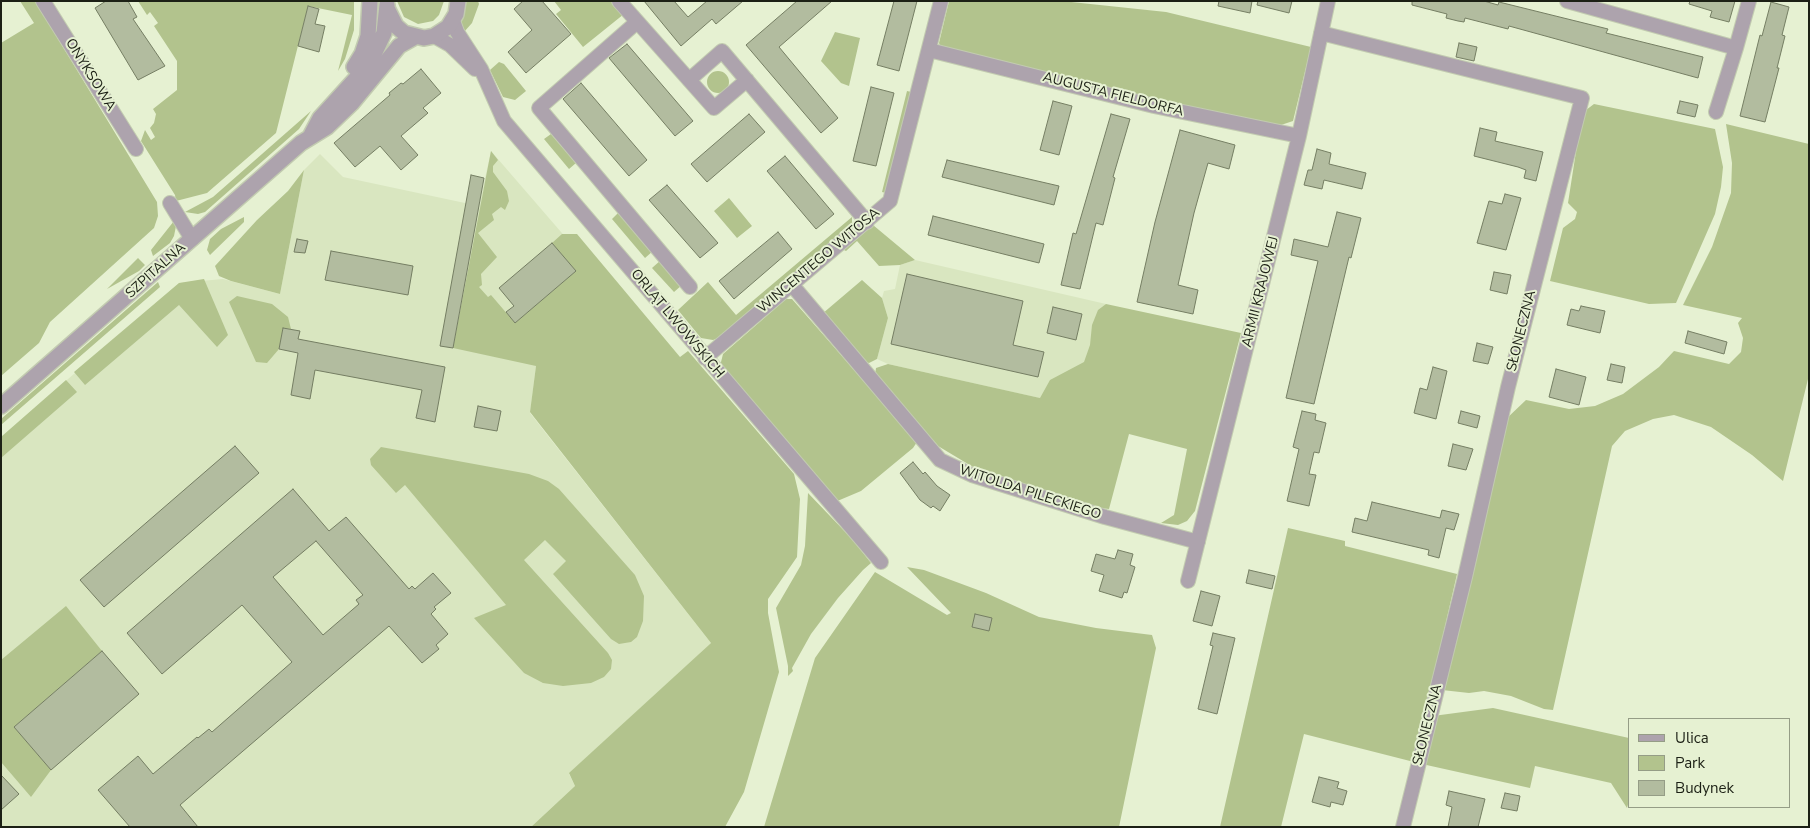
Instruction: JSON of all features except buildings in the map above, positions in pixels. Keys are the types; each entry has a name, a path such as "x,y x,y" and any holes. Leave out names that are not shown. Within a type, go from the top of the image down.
{"street":[{"name":"ONYKSOWA","path":"43,1 136,149"},
{"path":"338,100 348,76 362,54 368,36 370,1"},
{"path":"619,1 714,108 747,80"},
{"name":"WINCENTEGO WITOSA","path":"705,358 890,201 941,1"},
{"name":"ARMII KRAJOWEJ","path":"1188,581 1299,136 1328,1"},
{"path":"1567,1 1604,6 1736,48"},
{"path":"1716,112 1749,1"},
{"path":"387,3 389,16 396,26 404,33 415,37 434,36 441,32 453,21 458,2"},
{"name":"SZPITALNA","path":"310,136 320,118 360,74 382,40 387,23 387,3"},
{"name":"ORLĄT LWOWSKICH","path":"453,21 485,78 504,121 881,562"},
{"path":"636,22 539,108 690,288"},
{"name":"SŁONECZNA","path":"1321,33 1582,98 1508,387 1465,577 1403,827"},
{"name":"ORLĄT LWOWSKICH","path":"434,36 450,46 485,78"},
{"name":"SZPITALNA","path":"1,406 310,136 333,120 352,103 399,46 415,37"},
{"name":"AUGUSTA FIELDORFA","path":"929,50 1154,106 1299,136"},
{"path":"689,80 722,51 867,222"},
{"path":"170,203 192,239"},
{"name":"WITOLDA PILECKIEGO","path":"792,285 940,460 972,475 1105,517 1198,542"}],"shaded area":[{"path":"491,151 593,269 536,366 530,413 711,643 569,774 575,786 531,827 1,827 1,437 179,283 223,279 280,294 304,170 320,154 343,177 479,206"},
{"path":"915,260 1106,304 1084,408 888,364 877,359 888,318 882,298 884,291 895,289 900,265"}],"green space":[{"path":"20,1 35,1 157,202 158,216 154,228 50,322 39,343 1,376 1,43 34,23"},
{"path":"138,1 354,1 354,30 345,59 338,71 352,15 308,6 276,133 207,193 176,201 175,195 141,141 145,130 151,140 155,137 150,128 154,123 156,114 153,109 177,90 177,61 154,26 158,23 150,12 147,15"},
{"path":"397,1 444,1 439,15 433,21 418,24 404,17"},
{"path":"464,1 478,1 479,4 472,23 464,32 460,20"},
{"path":"554,1 613,1 624,14 583,47 556,14 561,10"},
{"path":"949,1 1062,1 1166,12 1311,47 1293,121 1278,126 942,51 939,43"},
{"path":"835,32 860,38 849,86 841,83 821,61"},
{"path":"499,62 504,64 526,91 515,100 503,97 490,70"},
{"path":"718,71 726,74 729,82 726,90 718,93 710,90 707,82 710,74"},
{"path":"907,91 911,92 886,193 882,192"},
{"path":"1594,104 1715,129 1723,167 1715,214 1676,303 1649,304 1550,281 1563,228 1575,219 1577,212 1568,203 1582,113"},
{"path":"311,111 299,129 205,212 198,214 185,212 213,197"},
{"path":"1726,124 1809,144 1809,375 1783,481 1752,455 1711,427 1674,415 1653,419 1625,431 1612,446 1553,710 1544,709 1511,696 1484,691 1469,693 1442,690 1505,420 1526,400 1569,409 1595,406 1623,394 1659,367 1674,351 1729,364 1741,352 1743,338 1738,323 1742,318 1683,305 1712,247 1731,193 1732,163"},
{"path":"551,134 576,163 569,169 544,139"},
{"path":"491,151 498,160 493,166 493,172 507,191 509,201 505,210 501,207 492,214 494,220 478,233 497,257 481,274 482,285 479,287 488,297 491,295 515,323 576,271 552,243 562,234 577,234 680,357 688,351 794,474 800,499 797,557 768,599 768,613 779,672 744,792 725,827 531,827 575,786 569,773 711,643 530,412 536,366 453,348"},
{"path":"304,170 280,294 219,276 215,266 257,220 288,191"},
{"path":"729,198 752,226 737,238 714,211"},
{"path":"619,212 653,251 645,258 612,219"},
{"path":"244,217 244,222 210,255 207,250 210,239 221,229"},
{"path":"852,217 852,224 718,338 713,340 701,338 678,310 708,282 736,315"},
{"path":"174,221 176,226 170,243 153,256 151,250"},
{"path":"873,225 915,260 900,265 879,266 857,241 846,251 844,250"},
{"path":"138,258 145,265 139,271 107,289"},
{"path":"661,260 682,285 674,292 652,268"},
{"path":"204,279 228,335 217,347 179,305 85,385 74,372 179,283"},
{"path":"862,280 882,298 888,318 877,359 869,363 859,360 822,314"},
{"path":"158,282 160,287 1,425 1,419"},
{"path":"237,296 272,304 288,317 291,329 283,328 279,349 267,363 256,362 229,302"},
{"path":"786,299 792,299 917,442 913,448 861,491 835,502 720,366 723,354"},
{"path":"1106,304 1241,333 1195,511 1187,521 1178,525 1161,523 1174,515 1187,449 1129,434 1109,509 1100,508 973,467 938,446 875,375 876,368 888,364 1040,398 1050,380 1084,362 1090,345 1092,325 1098,310"},
{"path":"66,380 77,392 1,458 1,437"},
{"path":"381,447 529,474 548,481 559,489 635,575 644,596 643,621 637,637 631,642 619,644 611,639 553,574 566,561 545,540 524,560 608,653 612,660 611,669 604,677 591,683 563,686 543,683 524,673 474,618 506,605 405,485 396,493 371,465 370,459"},
{"path":"808,493 852,539 871,563 838,598 811,634 792,668 793,671 788,676 788,666 776,608 801,565 805,546"},
{"path":"1288,528 1345,541 1345,546 1457,574 1414,762 1304,734 1281,827 1220,827"},
{"path":"907,567 924,570 986,593 1039,617 1096,628 1152,635 1156,648 1119,827 764,827 815,658 875,572 947,615 951,613"},
{"path":"66,606 102,651 14,727 51,770 31,797 1,762 1,660"},
{"path":"1493,708 1628,738 1627,808 1611,783 1535,766 1530,788 1422,764 1433,716"}]}
